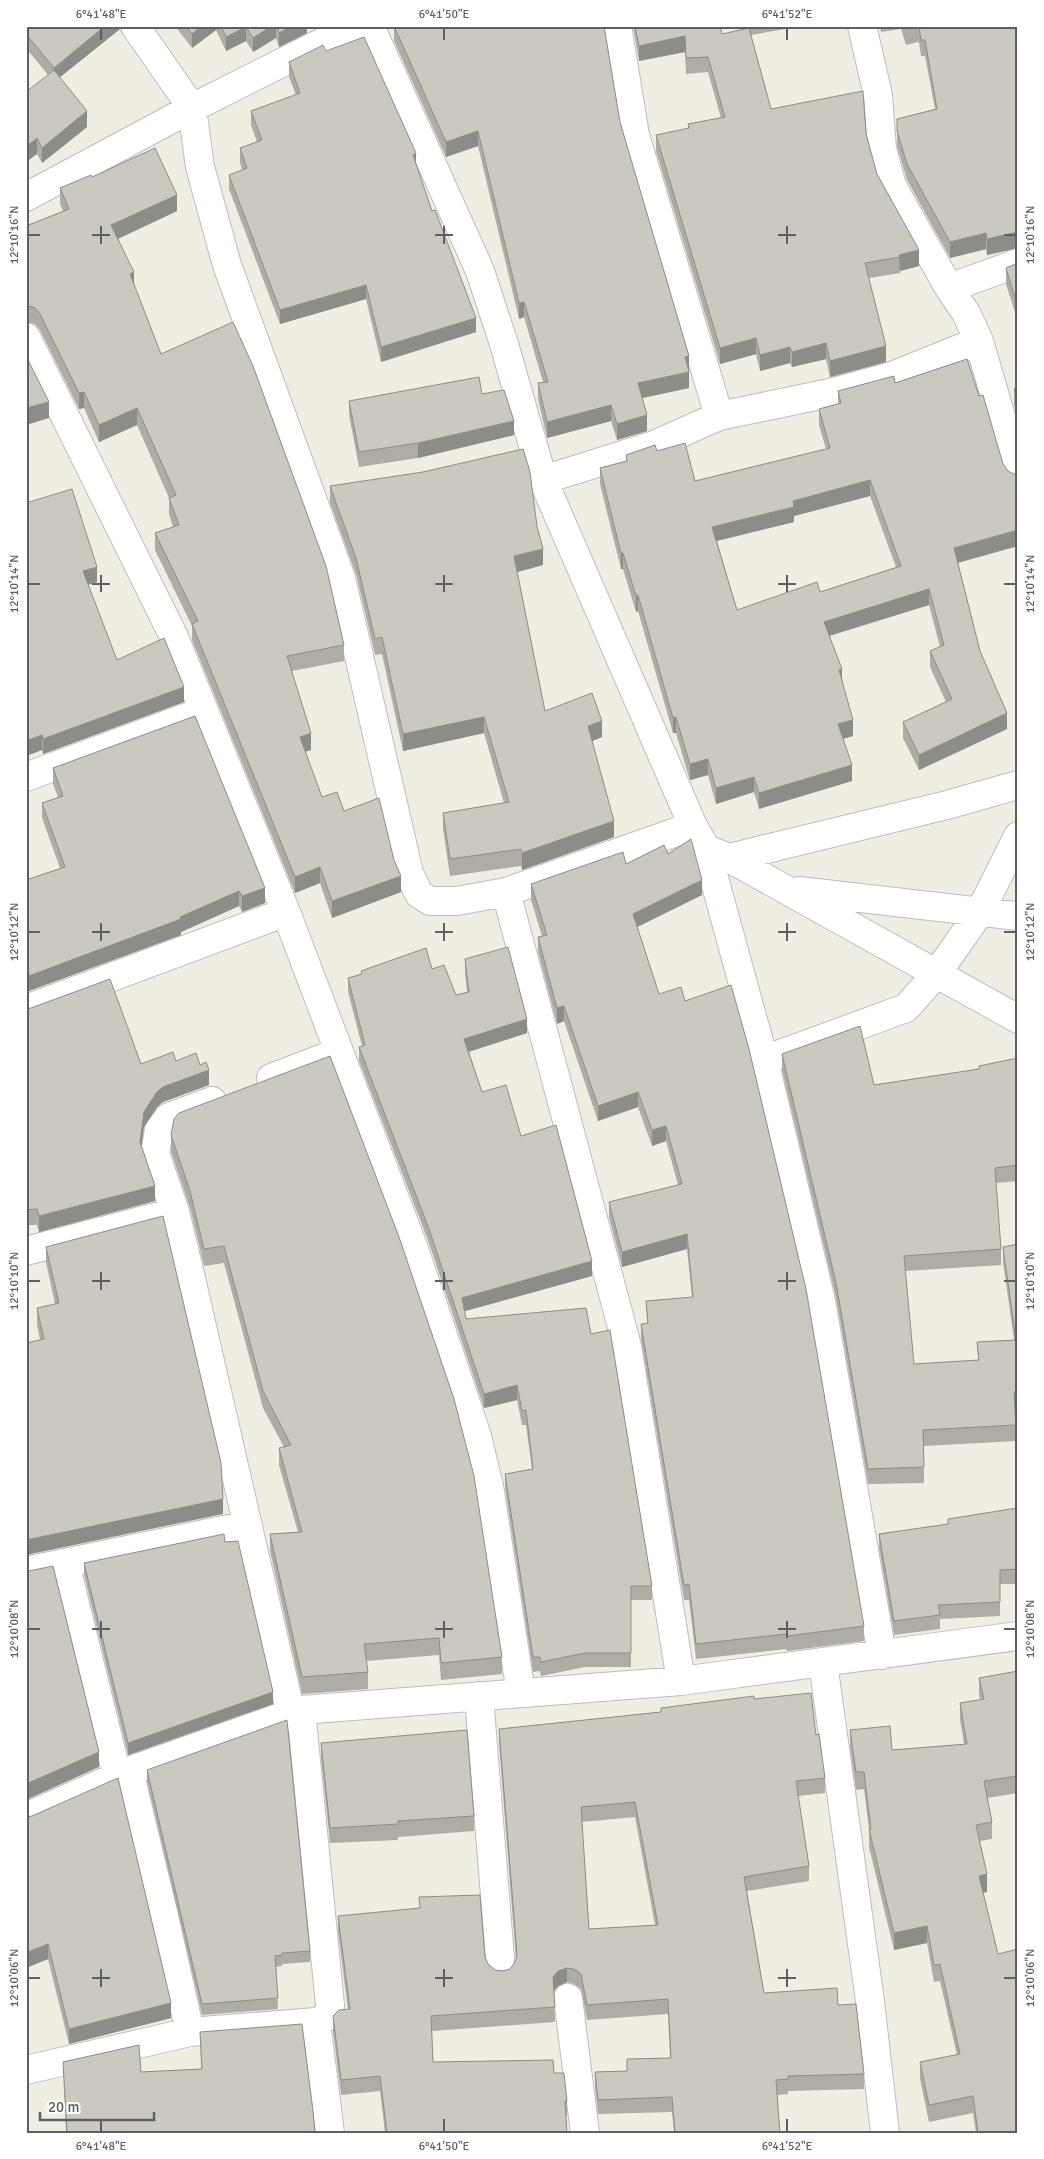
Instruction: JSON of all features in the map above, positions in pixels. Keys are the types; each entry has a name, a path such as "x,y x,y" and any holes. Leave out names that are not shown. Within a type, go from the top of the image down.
{"street":[{"path":"135,26 192,108 200,167 227,265 341,578 409,873 419,894 430,901 457,902 506,892 694,826"},
{"path":"26,197 192,108 322,33 359,26"},
{"path":"370,26 480,272 504,344 523,449 543,480 694,826 717,854 786,890 1018,1019"},
{"path":"618,26 636,135 719,416"},
{"path":"862,26 878,95 882,149 892,186 949,288 966,313 979,341 1018,475"},
{"path":"949,288 1018,263"},
{"path":"26,337 174,637 286,912 414,1249 477,1436 488,1486 521,1693"},
{"path":"543,480 654,445 719,416 830,393 892,376 979,341"},
{"path":"309,490 337,486"},
{"path":"26,777 204,711"},
{"path":"717,854 947,805 1018,785"},
{"path":"764,1060 906,1008 937,973 980,912 1018,836"},
{"path":"717,854 821,1301 882,1654"},
{"path":"786,890 1018,916"},
{"path":"506,892 627,1346 680,1681"},
{"path":"26,1009 286,912"},
{"path":"26,2070 190,2032 316,2022 326,2018 329,2013 330,2005 296,1712 248,1525 175,1212 155,1153 159,1130 169,1117 339,1052"},
{"path":"26,1251 175,1212"},
{"path":"26,1571 248,1525"},
{"path":"65,1563 164,1916 190,2032"},
{"path":"26,1817 123,1773 296,1712 680,1681 1018,1636"},
{"path":"823,1663 869,1991 885,2133"},
{"path":"479,1696 501,1971"},
{"path":"568,1998 585,2133"},
{"path":"316,2022 330,2133"}],"building":[{"path":"26,26 105,26 54,68 26,34"},
{"path":"186,26 202,26 192,34"},
{"path":"221,26 272,26 253,38 246,27 226,37"},
{"path":"277,26 292,26 279,33"},
{"path":"394,26 604,26 620,122 689,356 685,357 689,372 638,383 647,415 617,424 611,405 547,422 538,383 548,382 524,302 519,303 478,131 446,142"},
{"path":"635,26 720,26 722,34 749,28 771,109 863,91 866,134 877,174 919,250 899,255 900,257 865,263 886,346 830,361 826,343 792,352 790,347 760,355 756,338 720,348 656,135 689,128 688,124 725,117 708,57 686,58 685,36 639,46"},
{"path":"905,26 1018,26 1018,232 987,239 986,233 950,242 907,164 897,131 897,119 937,109 925,40 921,40 919,27 906,29"},
{"path":"364,37 416,153 413,155 432,211 435,210 476,318 381,347 366,285 280,310 229,175 247,168 240,148 262,140 251,111 300,93 289,62 323,45 326,51"},
{"path":"54,70 87,111 42,148 37,138 26,147 26,92"},
{"path":"155,148 177,195 111,225 134,272 130,274 161,354 233,322 253,366 326,566 344,645 287,656 311,733 300,737 322,797 337,792 344,811 379,798 394,860 401,876 332,901 320,867 295,877 192,624 198,621 155,533 179,525 169,498 176,495 137,408 99,425 84,392 79,393 40,314 35,308 26,305 26,226 69,209 60,188 91,175 92,177"},
{"path":"1018,263 1018,307 1006,268"},
{"path":"26,356 49,402 26,408"},
{"path":"967,359 979,396 983,395 1003,464 1008,471 1018,474 1018,530 954,548 980,651 1007,713 919,755 903,722 952,699 930,651 944,645 929,589 824,622 842,669 839,670 853,720 838,724 852,765 759,793 754,777 716,788 708,759 690,764 676,717 673,718 638,595 636,596 623,553 621,553 600,468 627,461 626,455 655,445 657,451 685,443 695,481 830,448 819,409 841,403 838,391 894,376 895,383","holes":["870,480 901,566 820,592 817,582 737,610 712,527 794,507 793,501"]},
{"path":"479,377 482,394 504,390 514,421 418,443 359,452 349,401"},
{"path":"1018,388 1018,402 1014,389"},
{"path":"523,449 530,472 537,526 543,549 514,556 545,711 592,693 602,721 588,726 614,821 522,853 521,849 450,859 443,813 509,802 484,717 403,734 382,637 375,639 356,558 330,486 423,472"},
{"path":"72,489 97,567 83,571 117,660 164,638 184,687 43,739 42,735 26,741 26,503"},
{"path":"195,716 265,888 242,896 239,891 180,917 181,919 26,977 26,880 65,867 42,803 63,796 53,768"},
{"path":"691,839 702,880 633,914 659,994 681,987 685,1001 731,985 749,1049 806,1289 864,1626 787,1636 786,1634 696,1644 689,1584 684,1585 641,1324 648,1323 646,1301 693,1297 687,1234 622,1252 609,1202 682,1184 666,1126 652,1130 638,1092 598,1106 564,1006 557,1008 538,937 547,935 531,884 623,852 626,864 664,845 668,854"},
{"path":"508,947 527,1019 464,1039 482,1092 506,1085 521,1136 556,1125 592,1261 462,1298 466,1319 586,1308 591,1334 610,1330 652,1586 631,1586 631,1653 585,1653 541,1662 540,1657 533,1657 505,1474 533,1469 526,1410 522,1411 517,1385 484,1394 429,1229 359,1047 365,1045 348,978 362,974 361,971 426,948 432,969 444,965 456,995 469,992 465,959"},
{"path":"110,979 141,1064 173,1052 176,1061 196,1053 200,1065 206,1062 209,1070 163,1087 157,1092 144,1112 140,1142 155,1186 39,1216 37,1209 26,1210 26,1009"},
{"path":"860,1026 874,1085 979,1069 979,1066 1018,1058 1018,1165 995,1168 1001,1249 904,1256 914,1364 979,1360 977,1342 1016,1340 1003,1247 1018,1244 1018,1392 1014,1392 1016,1425 923,1430 924,1467 868,1469 836,1283 782,1054"},
{"path":"330,1056 399,1237 454,1399 474,1476 502,1657 441,1663 439,1638 364,1644 368,1672 302,1677 270,1534 302,1532 279,1448 291,1445 263,1391 224,1246 204,1249 190,1191 171,1135 174,1119 179,1113"},
{"path":"163,1216 221,1463 223,1499 26,1540 26,1343 44,1339 37,1308 59,1303 46,1247"},
{"path":"1017,1508 1018,1569 1000,1570 1000,1602 938,1605 940,1615 894,1621 879,1534 948,1524 948,1519"},
{"path":"224,1534 225,1542 238,1541 273,1692 128,1743 84,1563"},
{"path":"53,1566 99,1752 26,1784 26,1571"},
{"path":"1018,1671 1018,1776 984,1781 992,1822 976,1825 987,1874 979,1876 998,1954 1018,1949 1018,2133 978,2133 973,2096 929,2105 920,2062 960,2054 940,1964 934,1965 927,1926 894,1933 869,1829 871,1829 864,1772 856,1772 850,1730 890,1726 892,1750 967,1744 960,1703 984,1699 979,1678"},
{"path":"811,1693 816,1735 819,1734 825,1778 796,1781 809,1866 744,1877 764,1993 837,1988 838,2005 856,2004 864,2074 788,2076 788,2079 776,2080 780,2133 675,2133 672,2097 598,2100 595,2072 627,2071 627,2059 671,2058 668,1999 587,2005 581,1974 574,1969 567,1968 558,1971 553,1977 555,2007 431,2016 433,2062 553,2060 554,2073 564,2073 567,2101 565,2101 567,2133 387,2133 380,2076 341,2080 333,2016 339,2010 350,2009 338,1916 420,1908 419,1897 480,1895 485,1957 488,1964 495,1970 503,1971 510,1969 517,1955 499,1729 661,1712 661,1708 754,1696 754,1699","holes":["635,1802 658,1925 589,1929 581,1807"]},
{"path":"287,1720 310,1951 282,1953 282,1955 275,1956 278,1998 202,2004 147,1770"},
{"path":"467,1730 474,1816 398,1821 398,1824 330,1828 321,1743"},
{"path":"118,1778 171,2003 69,2029 48,1944 26,1953 26,1817"},
{"path":"302,2024 315,2133 67,2133 63,2062 139,2045 141,2072 202,2069 200,2032"}]}
